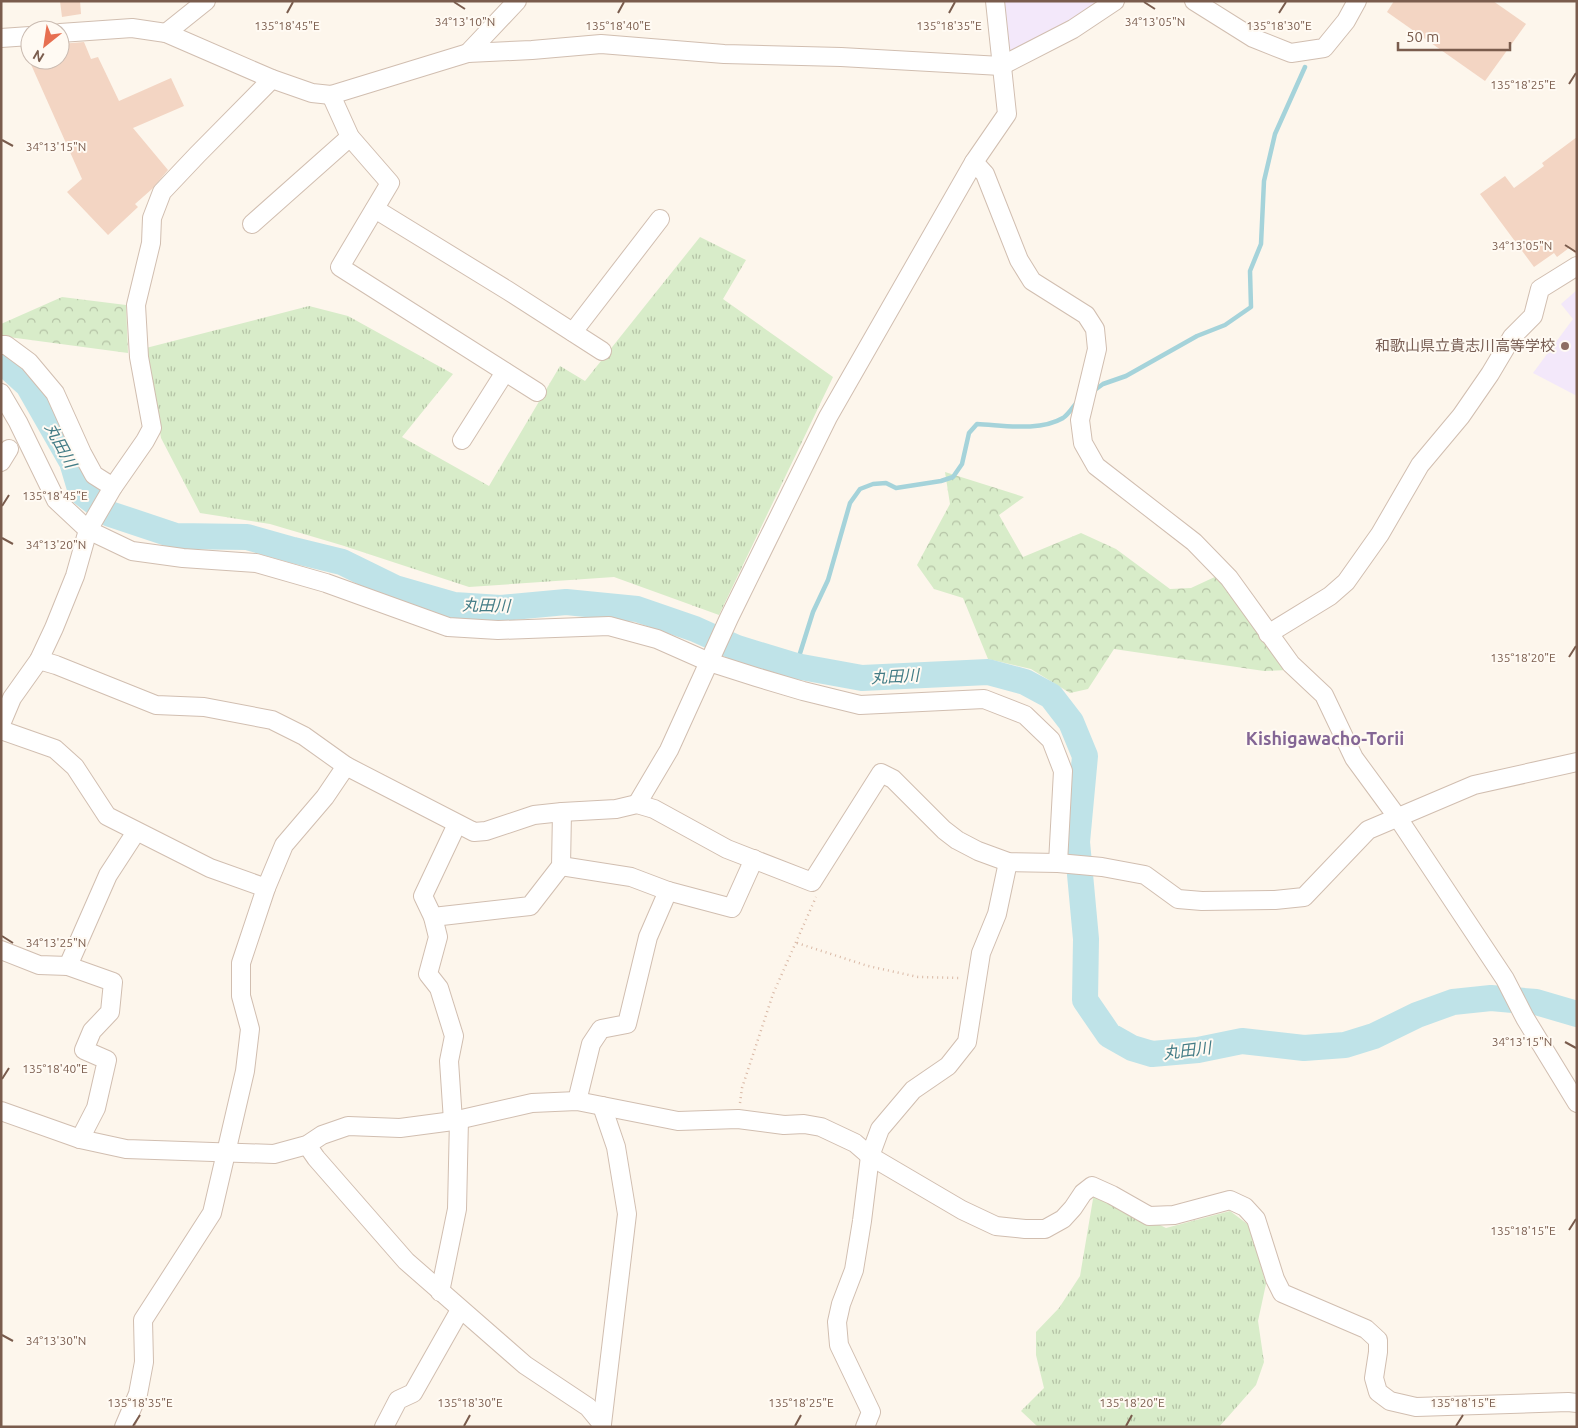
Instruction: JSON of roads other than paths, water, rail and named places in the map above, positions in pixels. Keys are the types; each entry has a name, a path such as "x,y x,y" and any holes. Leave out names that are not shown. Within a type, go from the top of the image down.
{"street":[{"path":"166,34 206,1"},
{"path":"468,53 517,1"},
{"path":"636,804 668,750 729,618 828,417 974,162 1007,114 994,1"},
{"path":"70,32 132,28 166,34 312,94 331,95 468,53 601,44 724,54 841,57 1001,66 1073,29 1115,1"},
{"path":"1194,1 1253,38 1290,53 1324,48 1346,21 1357,1"},
{"path":"1,38 20,37"},
{"path":"1,724 7,700 39,660 54,628 75,576 88,530 113,487 152,428 139,357 136,305 151,243 152,218 162,192 272,79"},
{"path":"331,95 350,137 390,183 340,267 537,392"},
{"path":"252,224 350,137"},
{"path":"974,162 985,174 1019,260 1032,281 1086,315 1095,329 1097,349 1080,420 1083,443 1096,466 1194,542 1229,578 1291,664 1324,695 1354,758 1398,818 1505,979 1525,1018 1577,1103"},
{"path":"375,209 602,351"},
{"path":"573,332 660,219"},
{"path":"1268,634 1330,596 1346,582 1380,534 1420,465 1461,416 1490,374 1512,337 1533,316 1540,289 1577,266"},
{"path":"1,345 6,346 29,362 50,387 94,474 113,487"},
{"path":"462,440 505,372"},
{"path":"1,393 18,422 56,500 88,530 132,551 183,558 256,563 326,583 448,627 498,630 609,626 657,638 708,662 803,692 860,705 984,699 1026,715 1051,740 1063,771 1058,863"},
{"path":"39,660 156,705 204,707 272,720 304,736 346,766 474,832 486,831 534,815 616,809 636,804 654,809 727,848 812,882 881,773 893,779 944,830 957,840 978,851 1008,862 1058,863 1102,867 1145,875 1178,899 1202,901 1275,900 1304,897 1368,830 1474,785 1577,762"},
{"path":"1,730 55,749 74,767 107,816 210,868 266,888"},
{"path":"124,1427 138,1394 144,1362 143,1320 212,1213 245,1070 250,1029 241,996 241,963 266,888 284,845 325,797 346,766"},
{"path":"433,917 530,906 561,866 562,812"},
{"path":"440,1292 457,1209 456,1120 448,1062 454,1036 439,988 428,974 438,936 433,917 423,896 458,824"},
{"path":"68,966 108,875 136,832"},
{"path":"561,866 631,877 668,891 732,908 754,859"},
{"path":"865,1427 871,1412 839,1345 837,1322 841,1304 854,1270 870,1156 880,1129 914,1090 948,1066 967,1042 981,953 998,914 1008,862"},
{"path":"577,1102 591,1044 601,1029 627,1024 648,937 668,891"},
{"path":"1,950 39,965 68,966 113,982 110,1012 92,1031 84,1050 107,1060 96,1108 80,1139"},
{"path":"1,1111 80,1139 126,1149 274,1154 307,1145 322,1134 348,1126 400,1128 456,1120 532,1103 577,1102 678,1122 738,1119 784,1125 804,1124 821,1127 855,1144 870,1156 962,1210 996,1226 1045,1229 1063,1219 1083,1193 1092,1186 1149,1216 1174,1215 1230,1200 1245,1207 1256,1219 1275,1279 1282,1293 1366,1330 1378,1340 1374,1378 1378,1392 1390,1402 1416,1407 1577,1403"},
{"path":"602,1106 616,1147 627,1214 602,1426"},
{"path":"307,1145 316,1158 406,1261 524,1365 588,1407 602,1426"},
{"path":"384,1427 398,1400 413,1393 460,1310"}],"waterway":[{"path":"1092,392 1103,384 1126,376 1197,336 1225,325 1251,307 1250,271 1261,244 1264,181 1275,134 1305,67"},
{"name":"丸田川","path":"1,365 8,367 28,385 72,462 81,492 110,514 176,536 247,537 342,562 395,588 454,605 501,608 566,602 637,609 695,629 737,648 796,666 862,678 988,672 1025,682 1051,696 1071,722 1085,756 1077,842 1086,939 1085,1000 1109,1035 1132,1048 1152,1054 1198,1050 1242,1041 1304,1048 1345,1045 1374,1036 1417,1015 1453,1002 1491,998 1536,1002 1577,1014"},
{"path":"796,666 813,612 828,580 850,503 860,489 873,484 886,483 896,488 941,481 953,477 962,464 969,433 977,424 1021,427 1043,425 1063,418 1079,400"}],"place":[{"name":"和歌山県立貴志川高等学校","path":"1565,346"}],"district":[{"name":"Kishigawacho-Torii","path":"1325,739"}]}
